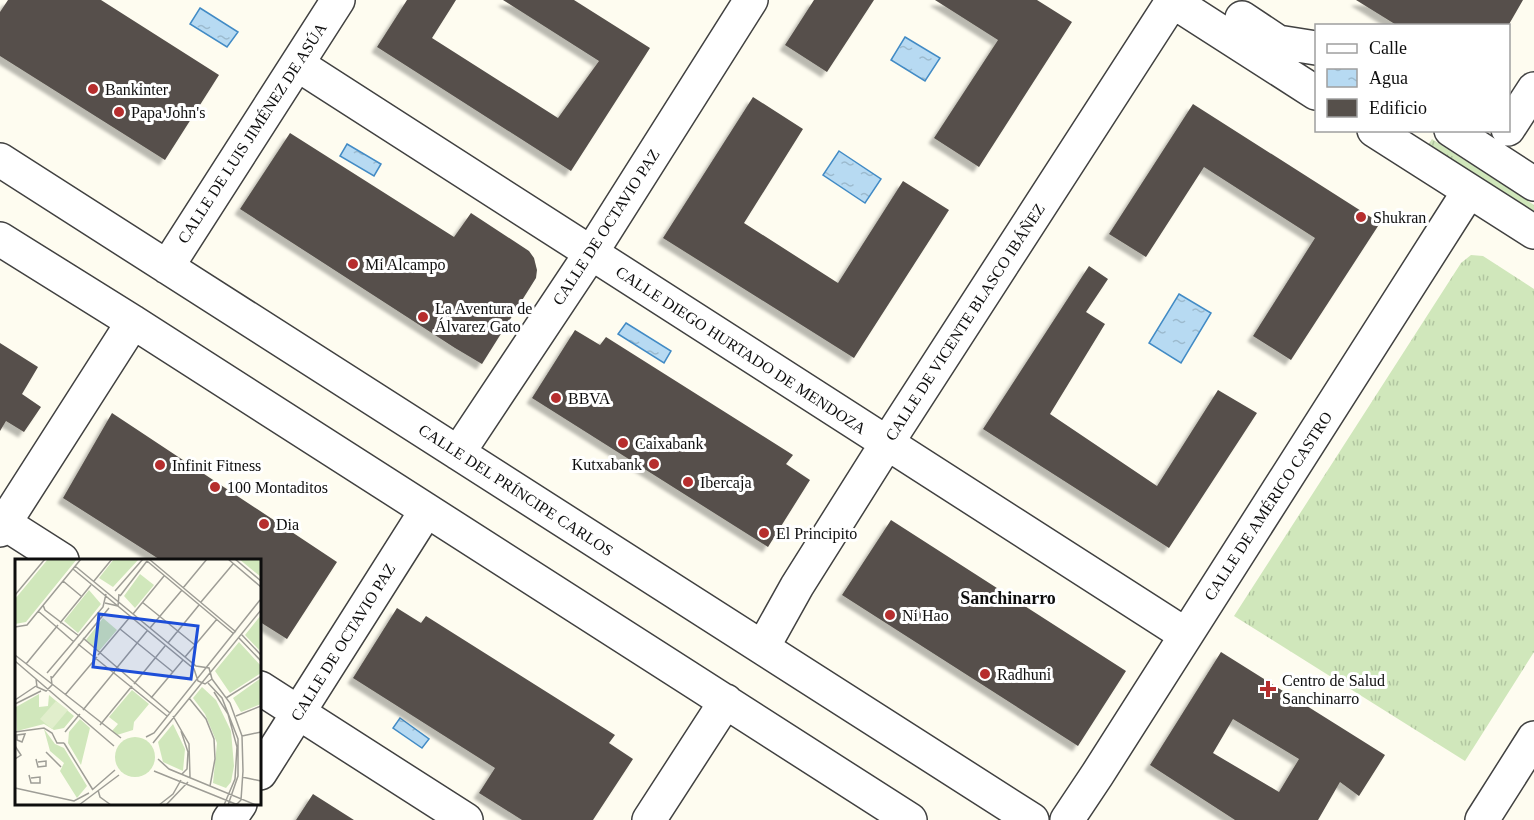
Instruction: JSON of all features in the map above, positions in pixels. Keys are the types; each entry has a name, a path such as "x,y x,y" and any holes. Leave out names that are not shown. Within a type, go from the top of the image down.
{"street":[{"name":"CALLE DE LUIS JIMÉNEZ DE ASÚA","path":"167,267 338,0"},
{"name":"CALLE DE OCTAVIO PAZ","path":"458,453 591,253 751,0"},
{"path":"1172,0 1315,92"},
{"name":"CALLE DE VICENTE BLASCO IBÁÑEZ","path":"763,647 797,586 887,442 1172,0"},
{"path":"1213,0 1278,42 1315,46"},
{"path":"1247,0 1315,45"},
{"name":"CALLE DIEGO HURTADO DE MENDOZA","path":"297,64 1186,634"},
{"path":"1510,126 1534,89"},
{"path":"1377,132 1534,232"},
{"path":"1462,132 1502,139 1534,184"},
{"name":"CALLE DEL PRÍNCIPE CARLOS","path":"0,160 1032,820"},
{"name":"CALLE DE AMÉRICO CASTRO","path":"1067,820 1469,191"},
{"path":"0,239 910,820"},
{"path":"59,559 2,526 133,322"},
{"name":"CALLE DE OCTAVIO PAZ","path":"261,771 426,511"},
{"path":"261,689 466,820"},
{"path":"649,820 726,701"},
{"path":"1482,820 1534,738"},
{"path":"229,820 239,805"}],"green space":[{"path":"1432,139 1534,205 1534,220 1425,150"},
{"path":"1471,255 1483,256 1534,289 1534,652 1465,761 1234,616 1461,263"}],"water":[{"path":"200,8 238,32 227,47 190,24"},
{"path":"905,37 940,58 925,81 891,60"},
{"path":"347,144 381,164 374,176 340,156"},
{"path":"839,151 881,179 865,203 823,175"},
{"path":"1179,294 1211,313 1181,363 1149,343"},
{"path":"626,323 671,351 664,363 618,334"},
{"path":"400,718 429,739 422,748 393,728"}],"building":[{"path":"8,0 101,0 219,75 165,160 0,56 0,12"},
{"path":"407,0 456,0 432,38 558,118 599,61 503,0 574,0 650,48 571,171 377,47"},
{"path":"814,0 874,0 827,72 785,45"},
{"path":"935,0 1037,0 1072,22 979,167 934,138 998,40"},
{"path":"1356,0 1523,0 1509,24 1395,24"},
{"path":"753,97 803,129 744,223 838,283 903,181 949,210 854,358 663,238"},
{"path":"1193,104 1380,223 1291,360 1253,336 1315,238 1204,167 1146,257 1109,234"},
{"path":"290,133 454,237 471,213 529,251 534,258 536,278 482,364 240,209"},
{"path":"1089,266 1108,279 1086,312 1105,324 1050,414 1157,486 1218,390 1257,413 1169,548 983,429"},
{"path":"575,330 600,345 606,337 793,455 786,464 810,480 768,547 532,398"},
{"path":"0,343 38,367 22,394 41,407 24,432 6,421 0,431"},
{"path":"112,413 337,562 287,639 261,623 261,559 159,559 63,498"},
{"path":"891,520 1126,671 1078,746 842,595"},
{"path":"397,608 421,623 426,616 615,735 609,743 633,759 593,820 522,820 479,793 495,768 353,678"},
{"path":"1221,652 1385,755 1359,796 1340,782 1318,820 1235,820 1150,765","holes":["1233,719 1299,759 1279,792 1213,753"]},
{"path":"313,794 354,820 296,820"}],"place":[{"name":"Bankinter","path":"93,89"},
{"name":"Papa John's","path":"119,112"},
{"name":"Shukran","path":"1361,217"},
{"name":"Mi Alcampo","path":"353,264"},
{"name":"La Aventura de Álvarez Gato","path":"423,317"},
{"name":"BBVA","path":"556,398"},
{"name":"Caixabank","path":"623,443"},
{"name":"Kutxabank","path":"654,464"},
{"name":"Infinit Fitness","path":"160,465"},
{"name":"Ibercaja","path":"688,482"},
{"name":"100 Montaditos","path":"215,487"},
{"name":"Dia","path":"264,524"},
{"name":"El Principito","path":"764,533"},
{"name":"Ni Hao","path":"890,615"},
{"name":"Radhuni","path":"985,674"},
{"name":"Centro de Salud Sanchinarro","path":"1268,689"}],"district":[{"name":"Sanchinarro","path":"1008,598"}]}
